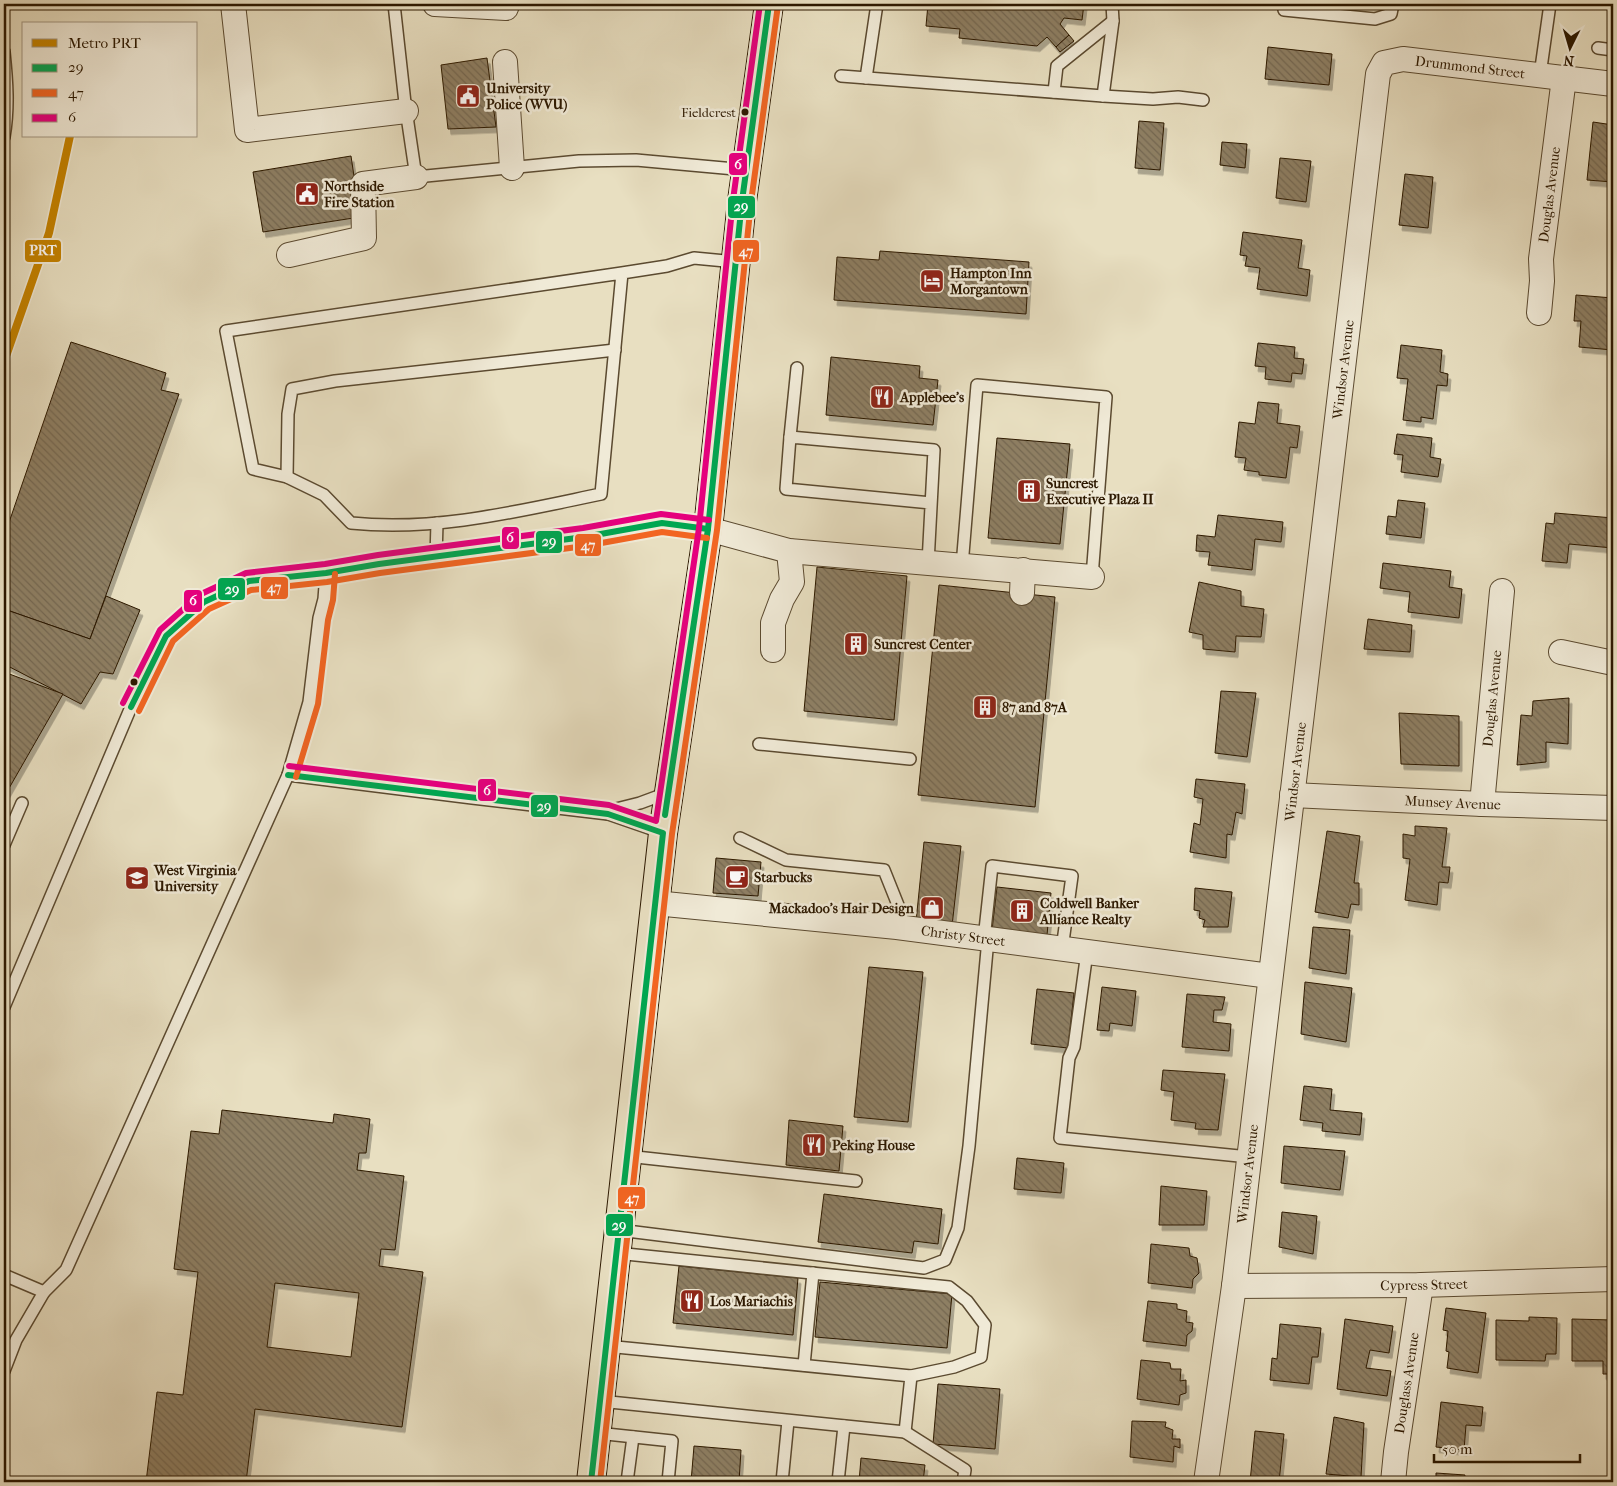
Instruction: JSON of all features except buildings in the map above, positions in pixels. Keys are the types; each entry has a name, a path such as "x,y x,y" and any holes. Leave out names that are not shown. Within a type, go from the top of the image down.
{"main road":[{"path":"591,1482 663,833 708,530 746,170 768,4"}],"street":[{"path":"233,4 247,130 406,112"},
{"path":"435,4 506,8 507,4"},
{"name":"Drummond Street","path":"1384,63 1403,59 1613,84"},
{"path":"505,62 512,168"},
{"name":"Windsor Avenue","path":"1206,1482 1234,1286 1378,74 1384,63"},
{"name":"Douglas Avenue","path":"1539,313 1542,281 1541,259 1564,78"},
{"path":"289,256 364,238 363,184 416,177"},
{"path":"708,530 789,551 962,566 1022,582 1092,577"},
{"path":"773,650 773,623 782,599 792,582 789,551"},
{"name":"Douglas Avenue","path":"1482,804 1502,592"},
{"path":"1562,652 1613,663"},
{"name":"Munsey Avenue","path":"1292,794 1482,804 1613,808"},
{"name":"Christy Street","path":"655,903 897,927 1270,976"},
{"name":"Cypress Street","path":"1234,1286 1421,1285 1613,1278"},
{"name":"Douglass Avenue","path":"1393,1482 1421,1285"}],"lane":[{"path":"394,4 406,112 416,177 579,161 636,160 746,170"},
{"path":"866,78 877,4"},
{"path":"1103,96 1112,21 1112,4"},
{"path":"1284,10 1375,19 1391,14 1393,4"},
{"path":"1540,75 1550,4"},
{"path":"1054,92 1057,66 1112,21"},
{"path":"1598,48 1613,50"},
{"path":"4,52 8,90 8,114 4,137"},
{"path":"841,76 1103,96 1153,99 1178,97 1203,100"},
{"path":"622,273 601,494 526,510 437,523 379,525 351,523 324,495 287,477 253,468 226,331 667,266 694,258 736,262"},
{"path":"287,477 288,414 292,389 335,381 615,350"},
{"path":"796,368 786,489 931,503"},
{"path":"962,566 977,385 1106,397 1092,577"},
{"path":"790,437 934,450 928,563"},
{"path":"436,556 437,523"},
{"path":"4,1007 120,728 166,636 204,602 249,581 326,573 436,556 584,537 662,523 708,530"},
{"path":"4,1371 16,1340 44,1292 66,1270 288,775 309,702 326,573"},
{"path":"759,744 910,759"},
{"path":"288,775 608,814 663,833"},
{"path":"608,814 616,809 640,803 668,792"},
{"path":"4,845 22,804"},
{"path":"740,838 786,860 884,870 898,904"},
{"path":"618,1242 924,1268 945,1260 958,1228 969,1146 992,866 1072,876 1062,949"},
{"path":"1087,952 1074,1047 1069,1058 1060,1138 1249,1157"},
{"path":"627,1156 856,1181"},
{"path":"606,1346 911,1376 954,1367 981,1357 984,1325 967,1301 949,1287 813,1273 618,1242"},
{"path":"804,1365 813,1273"},
{"path":"4,1275 44,1292"},
{"path":"905,1432 911,1376"},
{"path":"600,1401 905,1432 965,1470 963,1482"},
{"path":"782,1482 788,1421"},
{"path":"838,1482 844,1426"},
{"path":"596,1433 672,1441 668,1482"},
{"path":"628,1482 633,1437"}],"metro line":[{"name":"PRT","path":"4,362 49,233 70,138"}],"transit line":[{"name":"6","path":"289,766 609,805 656,821 699,528 733,200 760,4"},
{"name":"29","path":"665,815 708,529 742,201 769,4"},
{"name":"47","path":"600,1482 672,834 717,530 751,202 778,5"},
{"name":"6","path":"123,703 160,630 199,595 246,573 325,564 378,555 583,528 661,514 709,520"},
{"name":"29","path":"131,707 166,636 204,602 249,581 326,573 379,564 584,537 662,523 708,529"},
{"name":"47","path":"139,711 173,641 209,609 251,590 327,582 380,573 585,546 662,532 707,538"},
{"name":"47","path":"296,777 318,704 335,574"},
{"name":"29","path":"288,775 608,814 663,833 591,1482"}],"place":[{"name":"University Police (WVU)","path":"468,96"},
{"name":"Fieldcrest","path":"745,112"},
{"name":"Northside Fire Station","path":"307,194"},
{"name":"Hampton Inn Morgantown","path":"932,281"},
{"name":"Applebee's","path":"882,397"},
{"name":"Suncrest Executive Plaza II","path":"1029,491"},
{"name":"Suncrest Center","path":"856,644"},
{"name":"87 and 87A","path":"985,707"},
{"name":"Starbucks","path":"737,877"},
{"name":"West Virginia University","path":"137,878"},
{"name":"Mackadoo's Hair Design","path":"932,908"},
{"name":"Coldwell Banker Alliance Realty","path":"1022,911"},
{"name":"Peking House","path":"814,1145"},
{"name":"Los Mariachis","path":"692,1301"}]}
